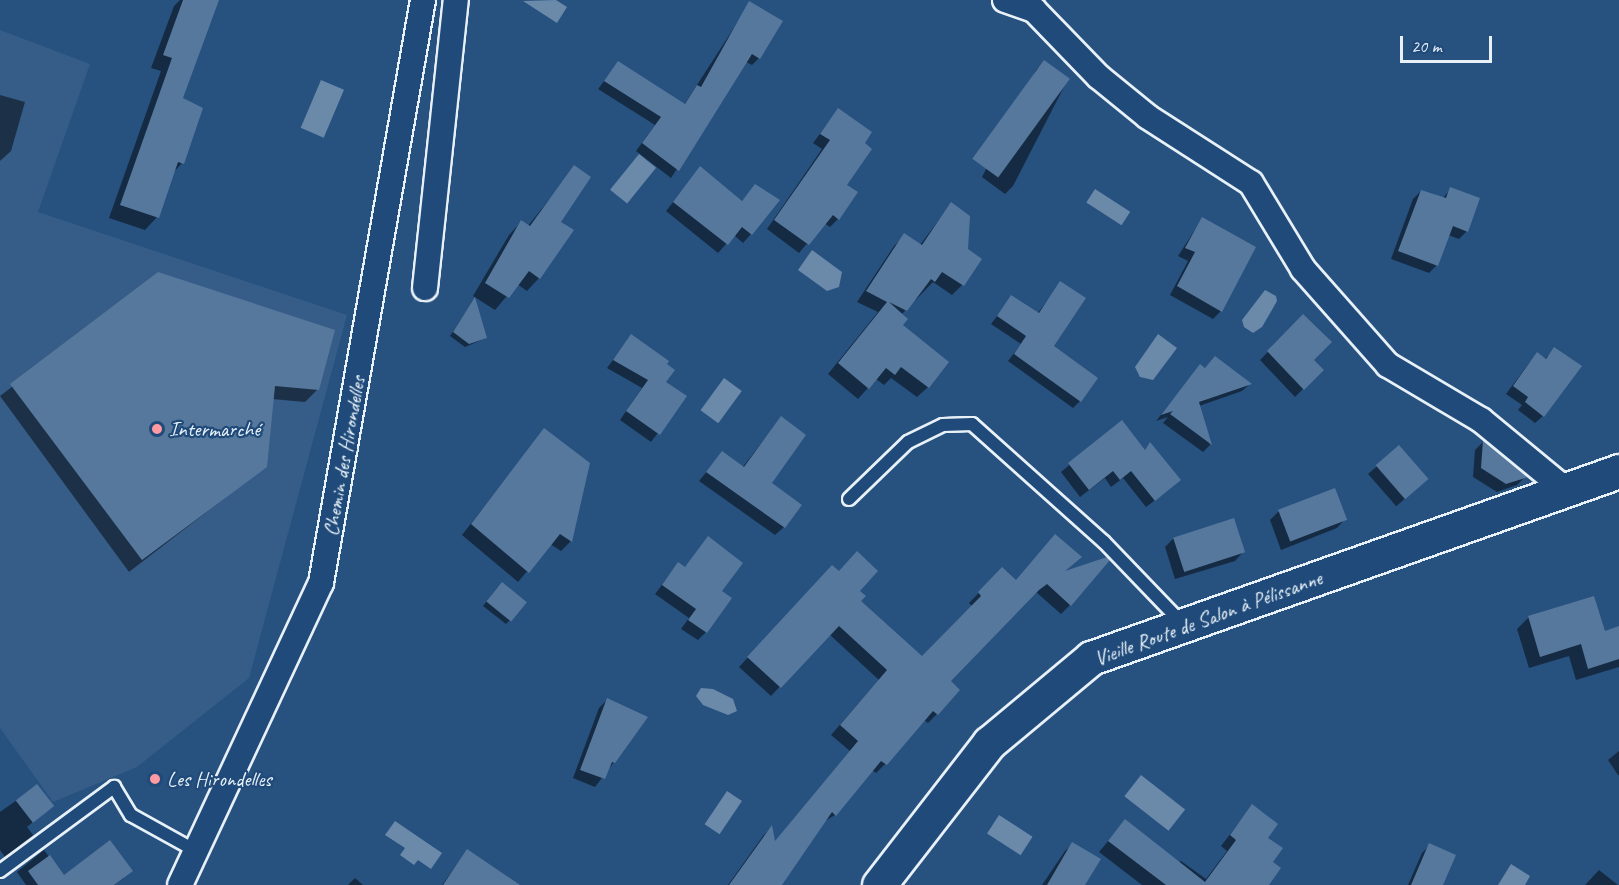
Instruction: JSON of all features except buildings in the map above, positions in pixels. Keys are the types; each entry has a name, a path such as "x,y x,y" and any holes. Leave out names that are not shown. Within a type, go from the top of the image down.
{"street":[{"name":"Chemin des Hirondelles","path":"180,885 321,583 423,0"},
{"path":"425,288 456,0"},
{"path":"1005,0 1034,10 1099,77 1148,117 1251,183 1303,269 1388,365 1480,420 1566,490"},
{"name":"Vieille Route de Salon à Pélissanne","path":"879,885 998,736 1091,658 1619,471"}],"lane":[{"path":"849,499 909,442 943,425 972,424 1104,542 1184,625"},
{"path":"0,871 114,787 131,815 196,851"}],"shaded area":[{"path":"556,0 567,7 557,23 523,1"},
{"path":"0,30 90,64 38,212 347,315 249,678 137,767 53,802 0,728"},
{"path":"321,80 344,90 324,138 301,128"},
{"path":"639,154 656,168 627,204 610,190"},
{"path":"1095,189 1130,212 1122,225 1086,202"},
{"path":"812,250 842,272 839,287 827,291 798,270"},
{"path":"1265,290 1276,296 1277,301 1262,327 1253,333 1244,327 1242,320"},
{"path":"1158,334 1177,348 1153,380 1140,377 1135,367"},
{"path":"724,378 742,391 718,423 700,410"},
{"path":"701,688 713,689 733,699 737,711 728,715 703,705 696,696"},
{"path":"1141,775 1185,809 1169,831 1124,796"},
{"path":"727,791 742,801 720,834 705,824"},
{"path":"999,815 1033,837 1021,855 987,833"},
{"path":"395,821 442,853 431,869 418,860 414,865 400,855 405,848 385,835"},
{"path":"1511,864 1530,876 1525,885 1498,885"}],"place":[{"name":"Intermarché","path":"157,429"},
{"name":"Les Hirondelles","path":"155,779"}]}
